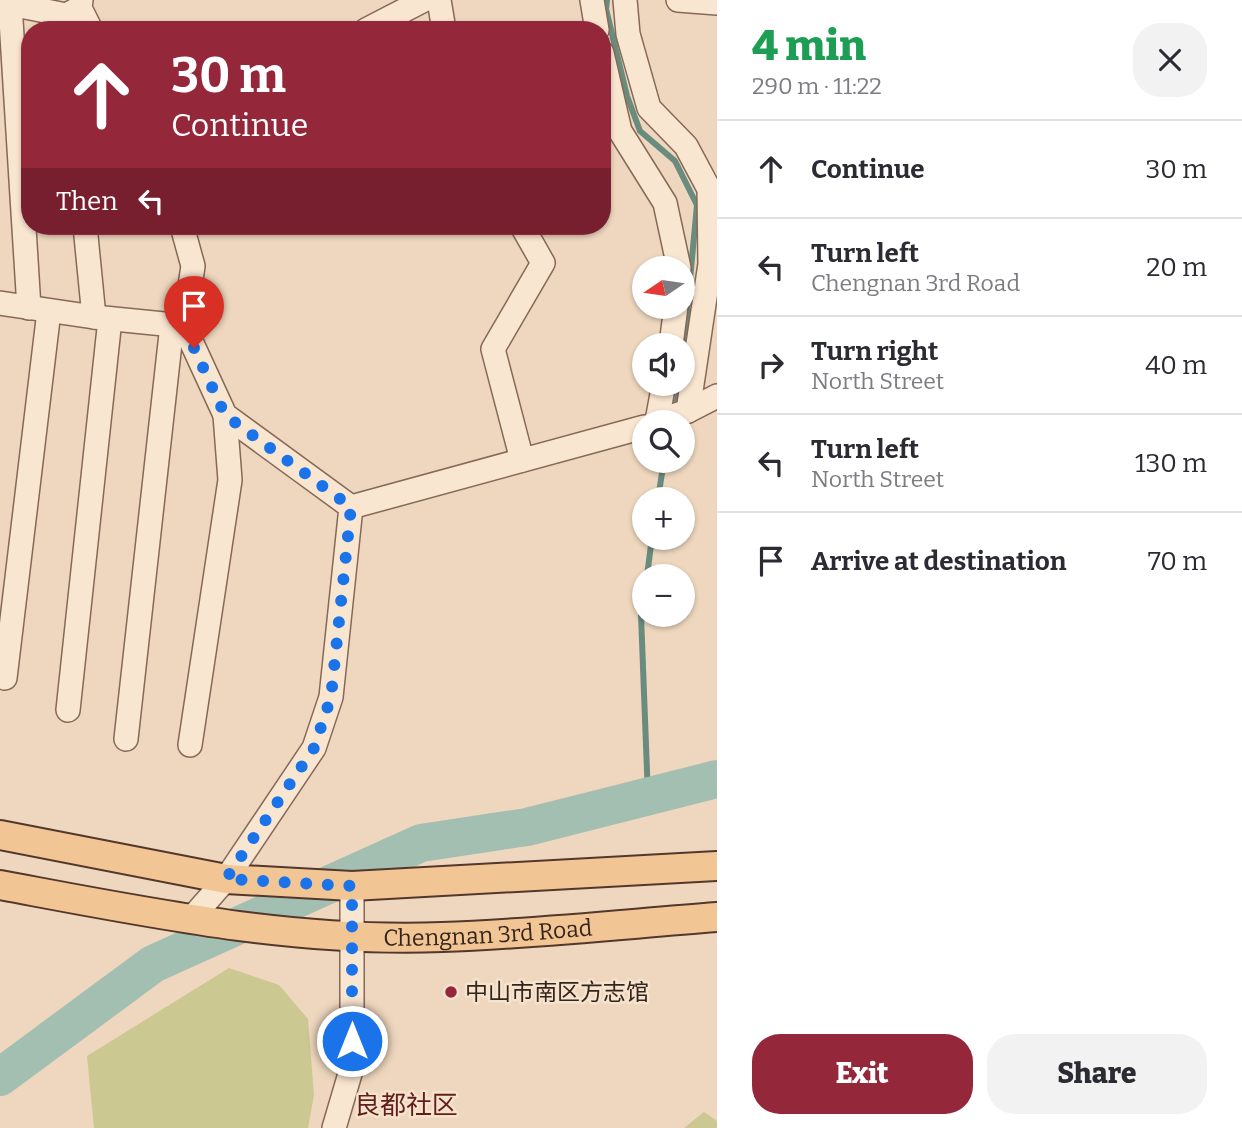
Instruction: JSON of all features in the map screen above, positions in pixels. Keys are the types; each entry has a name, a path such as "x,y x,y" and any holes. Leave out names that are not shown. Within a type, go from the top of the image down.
{"main road":[{"path":"0,835 226,879 352,886 717,866"},
{"name":"Chengnan 3rd Road","path":"0,885 203,921 351,936 441,937 717,916"}],"street":[{"path":"383,21 424,0"},
{"path":"439,0 442,21"},
{"path":"592,0 596,21"},
{"path":"625,0 628,34 649,108 686,146 713,188 710,264 688,410"},
{"path":"678,0 717,4"},
{"path":"21,147 5,3 74,13"},
{"path":"611,92 620,131 665,203 676,256"},
{"path":"5,678 39,309 31,235"},
{"path":"68,710 102,318 87,235"},
{"path":"126,739 178,325 192,266 184,235"},
{"path":"522,460 493,349 542,264 528,235"},
{"path":"0,303 102,318 178,325"},
{"path":"178,325 225,415 230,480 190,745"},
{"path":"690,410 717,396"},
{"path":"225,415 351,507"},
{"path":"351,507 632,429"},
{"path":"203,921 226,879 314,748 331,697 351,507"},
{"path":"334,1128 352,1067 352,886"}],"shaded area":[{"path":"229,968 279,985 308,1019 314,1095 308,1128 94,1128 87,1056"},
{"path":"704,1112 717,1121 717,1128 684,1128"}],"waterway":[{"path":"607,0 609,21"},
{"path":"611,30 627,96 640,131 675,161 697,205 685,333"},
{"path":"675,409 678,396"},
{"path":"660,487 662,473"},
{"path":"649,564 650,550"},
{"path":"641,627 648,797"},
{"path":"0,1077 153,964 421,843 527,827 717,779"}],"place":[{"name":"中山市南区方志馆","path":"451,992"}],"district":[{"name":"良都社区","path":"406,1105"}],"route":[{"path":"194,348 225,415 351,507 331,697 314,748 226,879 352,886 352,1041"}]}
